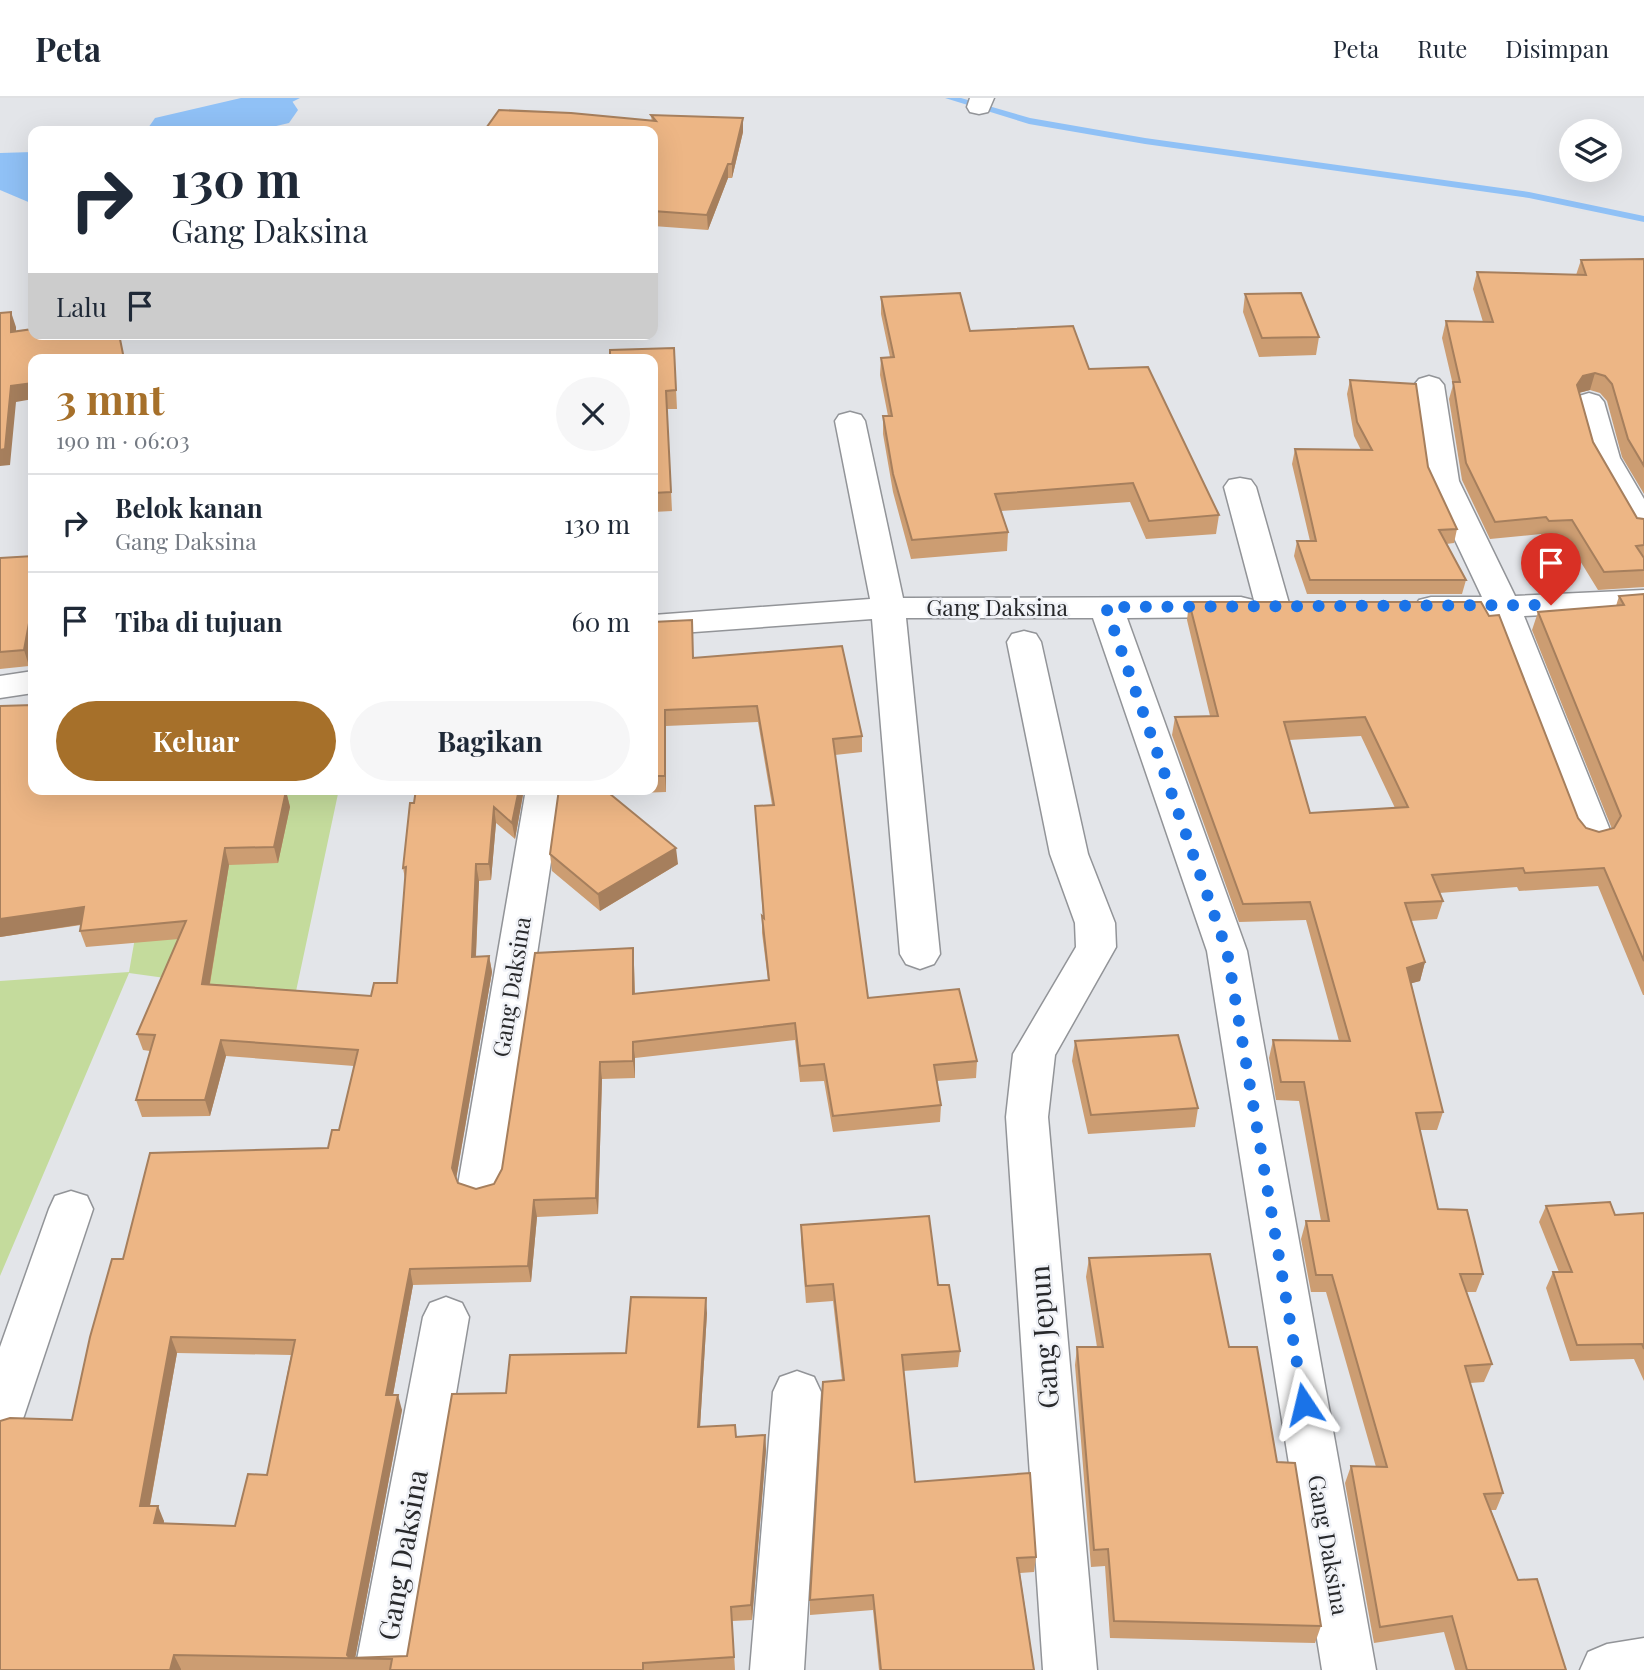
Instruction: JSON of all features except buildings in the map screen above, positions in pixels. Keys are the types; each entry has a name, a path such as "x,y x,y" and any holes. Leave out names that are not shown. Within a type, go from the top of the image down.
{"street":[{"path":"1429,385 1443,481 1504,607 1593,835"},
{"path":"1589,402 1605,458 1644,527"},
{"path":"850,421 888,608 920,954"},
{"name":"Gang Daksina","path":"658,625 888,608 1286,607 1240,487"},
{"path":"1395,607 1504,607 1644,600"},
{"name":"Gang Daksina","path":"1106,607 1227,951 1349,1670"},
{"name":"Gang Jepun","path":"1024,642 1069,854 1095,923 1097,939 1096,947 1034,1054 1027,1117 1070,1670"},
{"path":"0,687 28,683"},
{"name":"Gang Daksina","path":"480,1185 543,795"},
{"path":"0,1416 71,1209"},
{"name":"Gang Daksina","path":"382,1670 446,1317"},
{"path":"777,1670 797,1392"},
{"path":"1607,1670 1644,1664"}],"green space":[{"path":"160,795 338,795 295,996 129,973 0,1276 0,981 129,972"}],"water":[{"path":"28,152 28,202 0,190 0,153"}],"waterway":[{"path":"268,110 295,98"},
{"path":"950,98 1029,121 1145,141 1529,195 1644,219"},
{"path":"199,126 268,110"}],"route":[{"path":"1304,1404 1227,951 1106,607 1551,605"}]}
